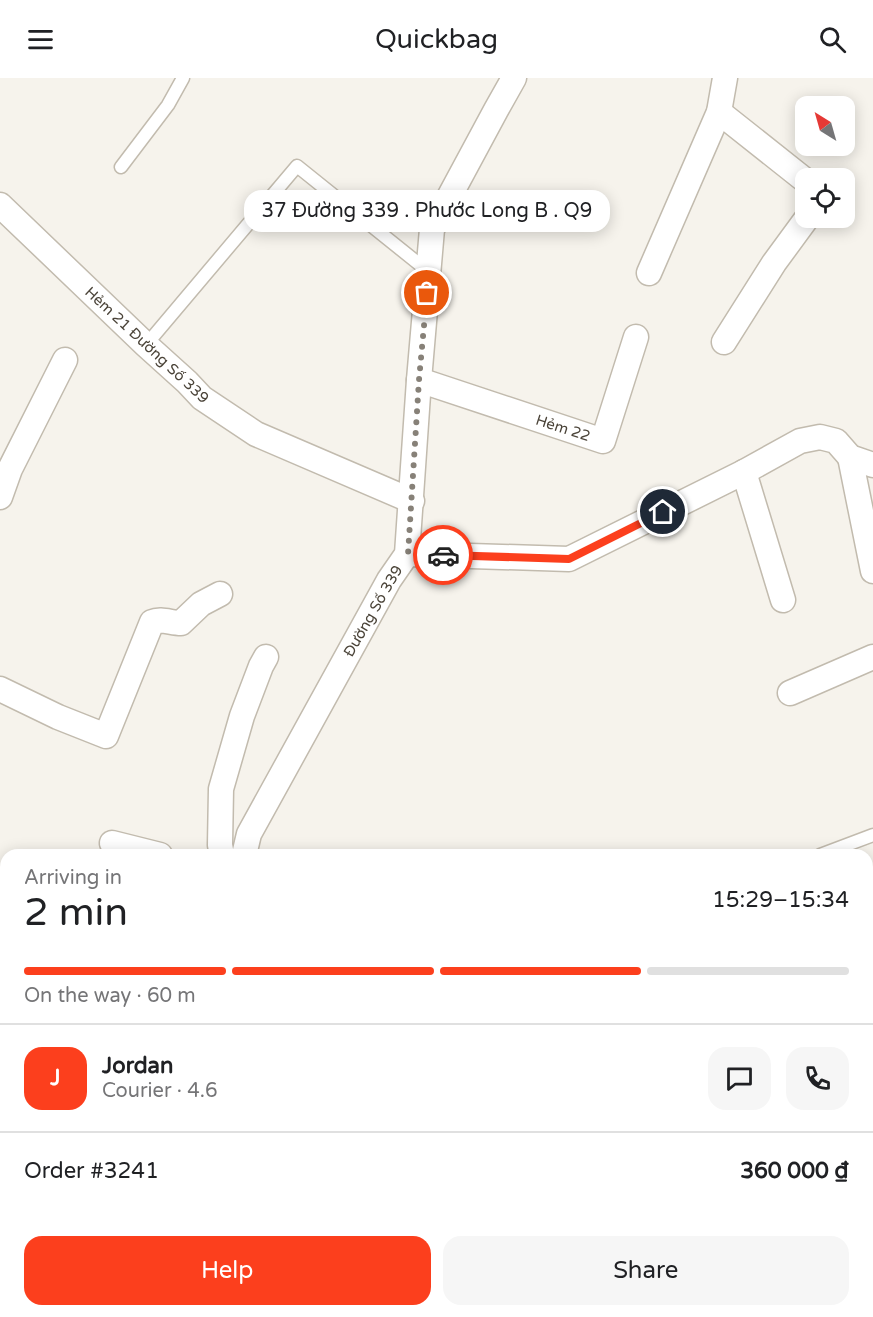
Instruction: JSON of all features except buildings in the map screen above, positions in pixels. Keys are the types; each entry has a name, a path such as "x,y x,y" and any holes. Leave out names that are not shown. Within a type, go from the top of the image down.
{"street":[{"name":"Đường Số 339","path":"245,849 249,834 389,580 408,554 419,380 432,229 514,78"},
{"path":"649,273 719,112 725,78"},
{"path":"719,112 795,172"},
{"name":"Hẻm 21 Đường Số 339","path":"0,205 202,398 256,434 412,501"},
{"path":"724,342 774,263 800,228"},
{"name":"Hẻm 22","path":"419,380 603,441 636,337"},
{"path":"0,498 10,469 65,360"},
{"path":"408,554 569,559 744,472 800,441 820,437 836,441 850,457 873,465"},
{"path":"850,457 873,571"},
{"path":"744,472 783,600"},
{"path":"0,689 58,717 106,736 152,622 158,619 181,623 201,604 220,594"},
{"path":"221,849 221,789 242,716 266,657"},
{"path":"790,693 873,657"},
{"path":"112,843 136,849"}],"lane":[{"path":"121,166 168,105 183,78"},
{"path":"146,345 297,166 429,272"},
{"path":"836,849 873,835"}],"way so far":[{"path":"427,293 408,554 443,555"}],"place":[{"name":"37 Đường 339 . Phước Long B . Q9","path":"427,293"}],"route":[{"path":"443,555 569,559 663,512"}]}
